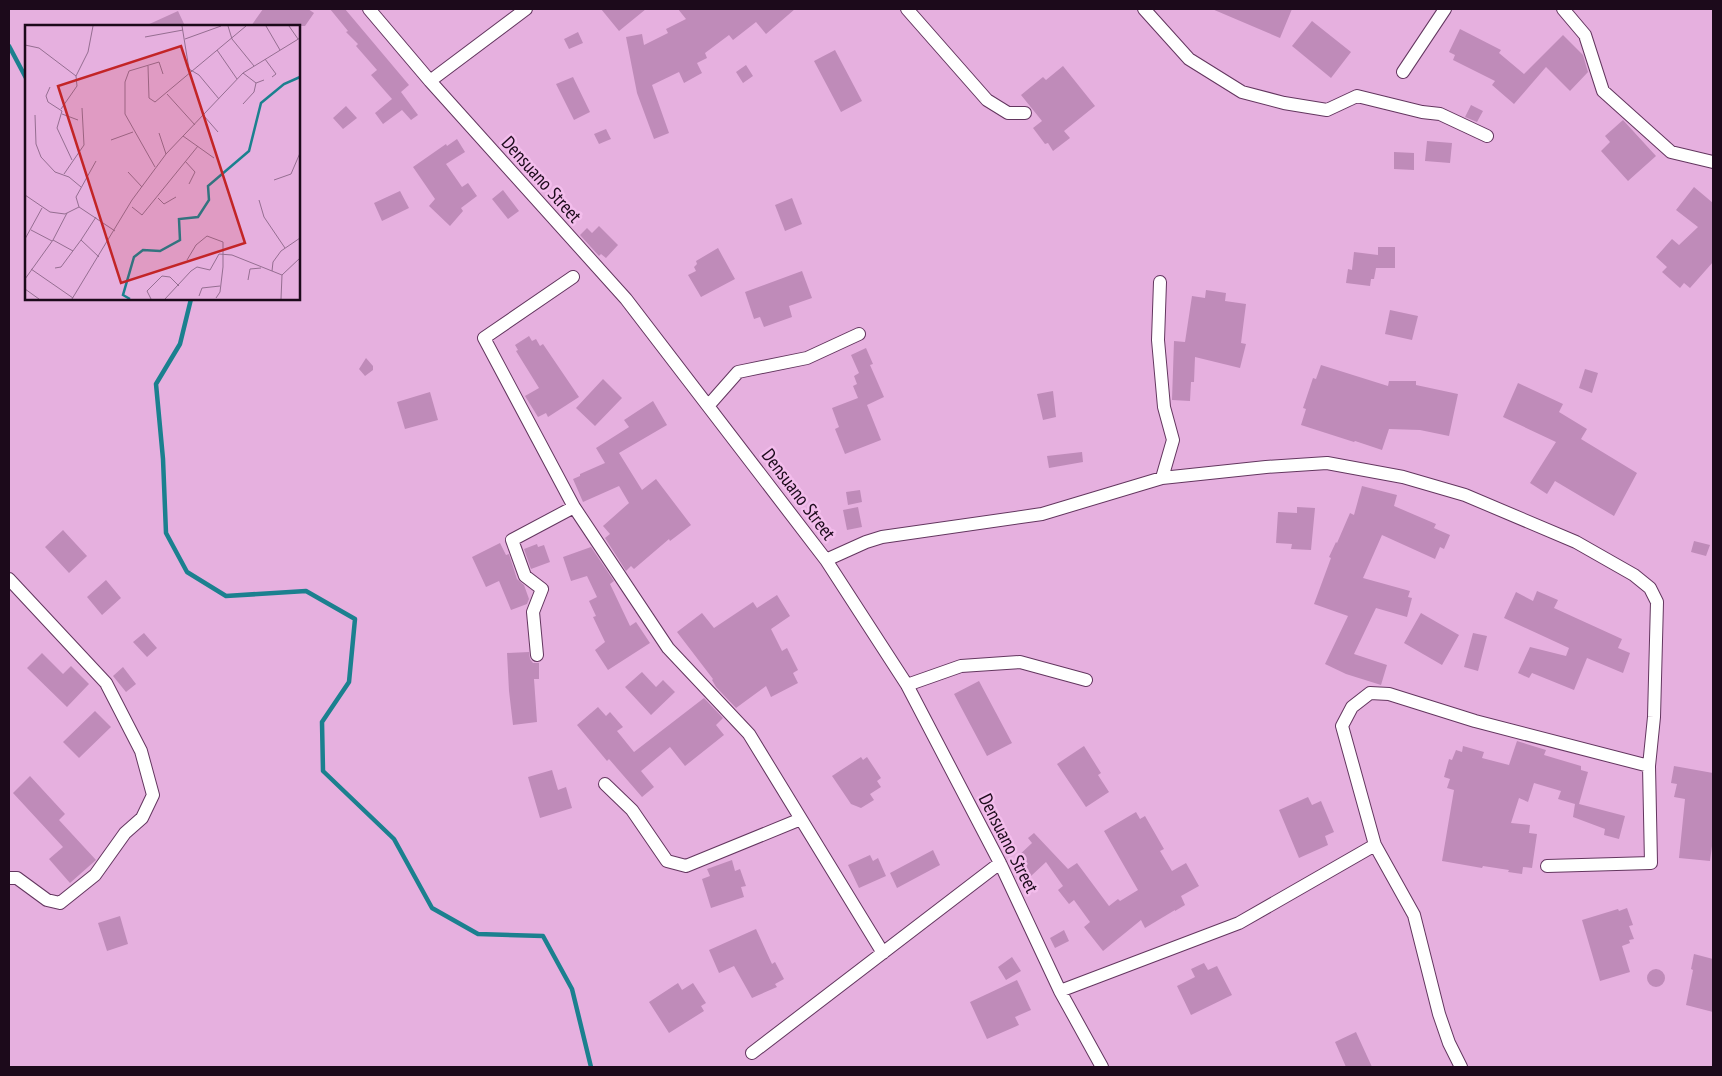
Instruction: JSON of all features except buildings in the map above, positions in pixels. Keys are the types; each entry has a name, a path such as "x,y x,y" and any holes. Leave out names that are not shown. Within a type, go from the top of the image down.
{"street":[{"name":"Densuano Street","path":"369,9 430,81 626,299 826,560 906,685 1000,864 1060,992 1102,1067"},
{"path":"430,81 526,9"},
{"path":"907,9 987,100 1008,114 1025,113"},
{"path":"1144,9 1189,59 1242,92 1284,103 1327,110 1357,96 1422,112 1440,114 1487,136"},
{"path":"1403,72 1445,9"},
{"path":"1563,9 1585,35 1603,91 1670,152 1713,162"},
{"path":"572,277 484,338 574,507 668,648 749,734 883,953"},
{"path":"1160,282 1158,340 1164,407 1173,440 1162,478"},
{"path":"708,406 738,372 807,358 859,334"},
{"path":"826,560 882,537 1042,514 1162,478 1266,466 1327,463 1403,476 1465,495 1576,542 1634,575 1650,588 1657,602 1654,717 1649,766 1651,863 1547,866"},
{"path":"537,654 533,612 542,589 525,576 512,540 574,507"},
{"path":"9,579 106,683 141,751 153,795 142,818 125,833 95,876 60,903 47,900 17,878 9,878"},
{"path":"906,685 961,666 1020,662 1086,680"},
{"path":"1461,1067 1449,1043 1439,1014 1414,915 1375,845 1342,726 1352,707 1370,692 1389,694 1475,721 1649,766"},
{"path":"605,784 632,810 667,861 686,866 801,819"},
{"path":"1060,992 1239,923 1375,845"},
{"path":"752,1053 1000,864"}],"waterway":[{"path":"9,46 25,76"},
{"path":"191,300 180,344 156,384 163,459 166,533 187,572 226,596 306,591 355,619 349,682 322,722 323,771 394,839 432,908 478,934 543,936 572,989 591,1067"}]}
